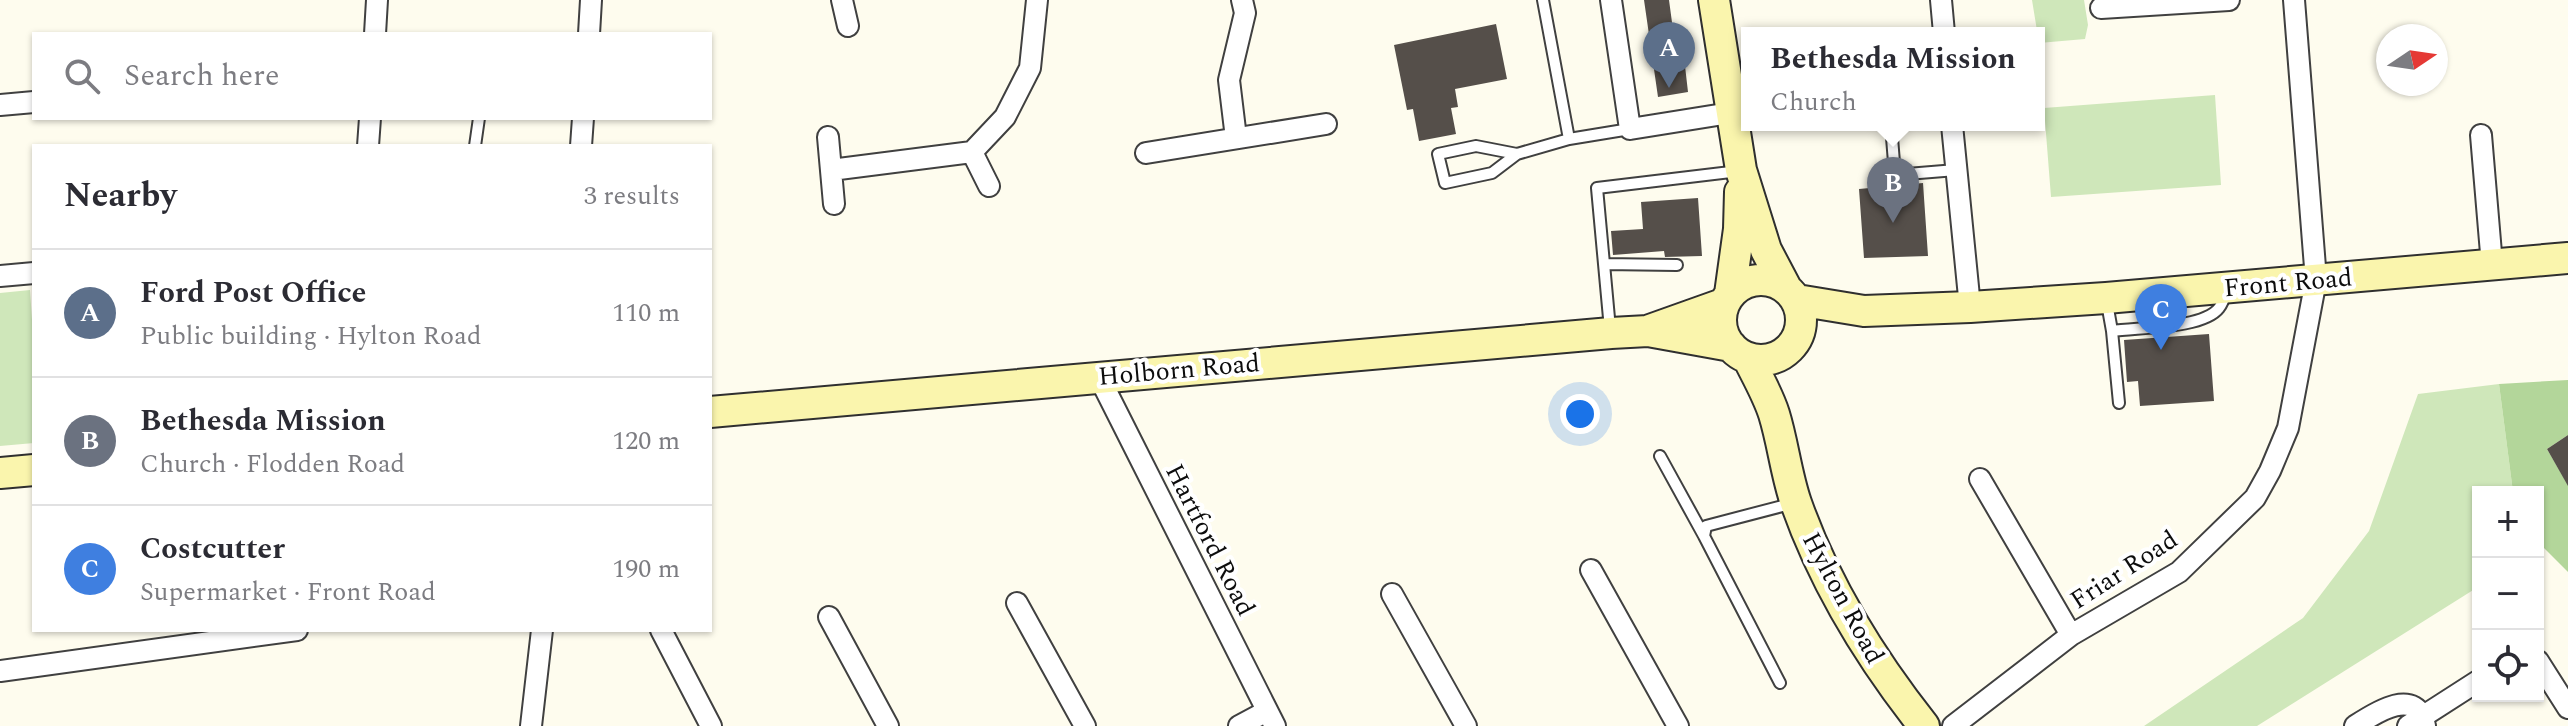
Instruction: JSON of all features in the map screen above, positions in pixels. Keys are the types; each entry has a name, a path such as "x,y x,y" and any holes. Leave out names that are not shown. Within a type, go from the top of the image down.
{"main road":[{"path":"1714,0 1741,170 1766,250 1792,294 1801,318 1791,344 1773,358 1761,360 1739,352 1723,334 1720,319 1739,229 1741,170"},
{"name":"Front Road","path":"1792,294 1864,311 1970,307 2568,258"},
{"path":"1726,299 1742,284 1757,279 1773,281 1792,294"},
{"name":"Holborn Road","path":"1648,331 1726,299"},
{"name":"Front Road","path":"1791,344 1864,311"},
{"name":"Holborn Road","path":"712,412 1611,333 1648,331 1739,352"},
{"name":"Hylton Road","path":"1774,413 1791,344"},
{"name":"Hylton Road","path":"1739,352 1774,413 1783,460 1796,502 1833,591 1884,675 1924,726"},
{"path":"0,473 32,470"}],"street":[{"path":"375,32 377,0"},
{"path":"589,32 591,0"},
{"path":"842,0 848,26"},
{"path":"831,170 972,152 1005,117 1030,68 1037,0"},
{"path":"1236,138 1229,80 1245,13 1242,0"},
{"path":"1611,0 1630,129 1730,113"},
{"path":"1941,0 1943,27"},
{"path":"2101,8 2229,0"},
{"name":"Friar Road","path":"1953,726 2071,635 2179,572 2255,498 2288,428 2316,280 2294,0"},
{"path":"0,105 32,102"},
{"path":"368,144 370,120"},
{"path":"581,144 583,120"},
{"path":"1146,153 1326,124"},
{"path":"1953,131 1970,307"},
{"path":"2481,135 2492,265"},
{"path":"828,137 834,204"},
{"path":"972,152 989,186"},
{"path":"0,276 32,273"},
{"name":"Hartford Road","path":"1099,377 1271,718"},
{"path":"1980,479 2071,635"},
{"path":"1591,570 1678,726"},
{"path":"1392,594 1466,726"},
{"path":"1017,603 1085,726"},
{"path":"829,617 888,726"},
{"path":"0,671 283,632"},
{"path":"531,726 542,632"},
{"path":"662,632 711,726"},
{"path":"2544,670 2568,708"},
{"path":"2355,726 2383,708 2395,705 2414,708 2419,723 2472,685"},
{"path":"1239,726 1271,718"}],"lane":[{"path":"1543,0 1569,139"},
{"path":"475,144 479,120"},
{"path":"1517,154 1476,146 1438,154 1445,183 1492,173 1517,154 1569,139 1630,129"},
{"path":"1891,131 1895,175 1956,170"},
{"path":"1611,333 1597,188 1741,170"},
{"path":"1604,264 1677,265"},
{"path":"2112,331 2202,320 2221,307 2227,288"},
{"path":"2106,298 2119,403"},
{"path":"1660,456 1780,683"},
{"path":"1704,536 1706,526 1796,502"}],"green space":[{"path":"2032,0 2084,0 2088,25 2085,39 2045,42 2045,27 2036,27"},
{"path":"2215,95 2221,185 2051,197 2045,108"},
{"path":"30,290 32,443 0,446 0,293"},
{"path":"2568,380 2568,435 2547,449 2568,485 2568,572 2544,548 2544,486 2512,486 2499,384"},
{"path":"2499,384 2512,486 2472,486 2472,591 2257,726 2144,726 2303,618 2369,531 2418,394"}],"building":[{"path":"1644,0 1669,0 1678,67 1685,66 1688,92 1658,97"},
{"path":"1496,24 1507,79 1455,89 1458,107 1451,108 1456,134 1419,141 1413,109 1407,110 1394,45"},
{"path":"1923,183 1928,256 1864,258 1859,189"},
{"path":"1698,198 1702,256 1665,257 1664,251 1613,255 1611,231 1643,229 1641,202"},
{"path":"2209,334 2214,401 2140,406 2138,381 2127,382 2124,340"},
{"path":"2568,435 2568,486 2547,449"}],"place":[{"name":"Ford Post Office","path":"1669,88"},
{"name":"Bethesda Mission","path":"1893,223"},
{"name":"Costcutter","path":"2161,350"}]}
